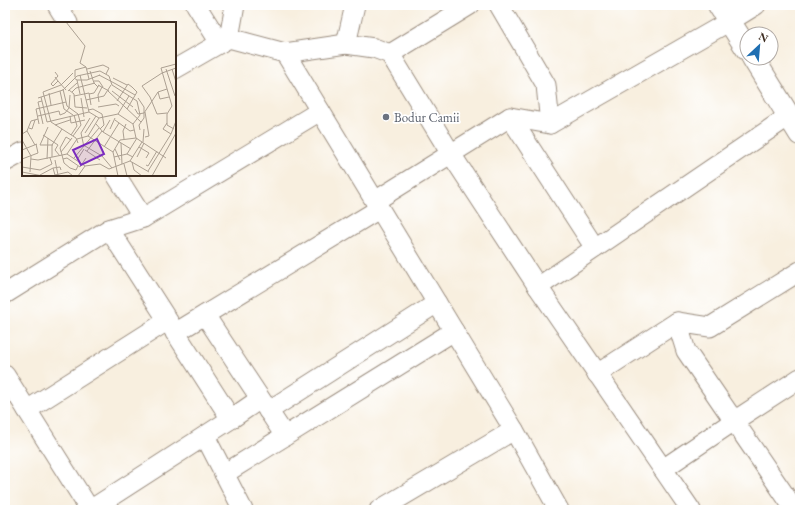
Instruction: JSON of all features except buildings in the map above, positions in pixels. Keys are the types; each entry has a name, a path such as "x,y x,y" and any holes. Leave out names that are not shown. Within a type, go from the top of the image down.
{"street":[{"path":"57,5 67,22"},
{"path":"196,5 225,41"},
{"path":"225,41 235,5"},
{"path":"346,44 355,5"},
{"path":"390,54 470,5"},
{"path":"499,5 546,84 550,124"},
{"path":"27,410 171,327 205,315 377,205 510,117 550,124 725,13 756,5"},
{"path":"725,13 739,36"},
{"path":"176,67 225,41 285,53 346,44 374,48 390,54 452,154 538,287 691,510"},
{"path":"285,53 514,430 559,510"},
{"path":"538,287 595,248 795,125 758,66"},
{"path":"5,294 109,229 143,218 320,111"},
{"path":"510,117 595,248"},
{"path":"117,176 143,218"},
{"path":"109,229 231,419"},
{"path":"597,374 677,322 710,327 800,271"},
{"path":"84,510 90,510 231,419 264,405 437,303"},
{"path":"205,315 285,436"},
{"path":"677,322 686,351 734,421 794,499"},
{"path":"224,474 454,331"},
{"path":"5,374 90,510"},
{"path":"663,469 800,378"},
{"path":"379,510 514,430"},
{"path":"205,436 243,510"}],"place":[{"name":"Bodur Camii","path":"386,117"}]}
